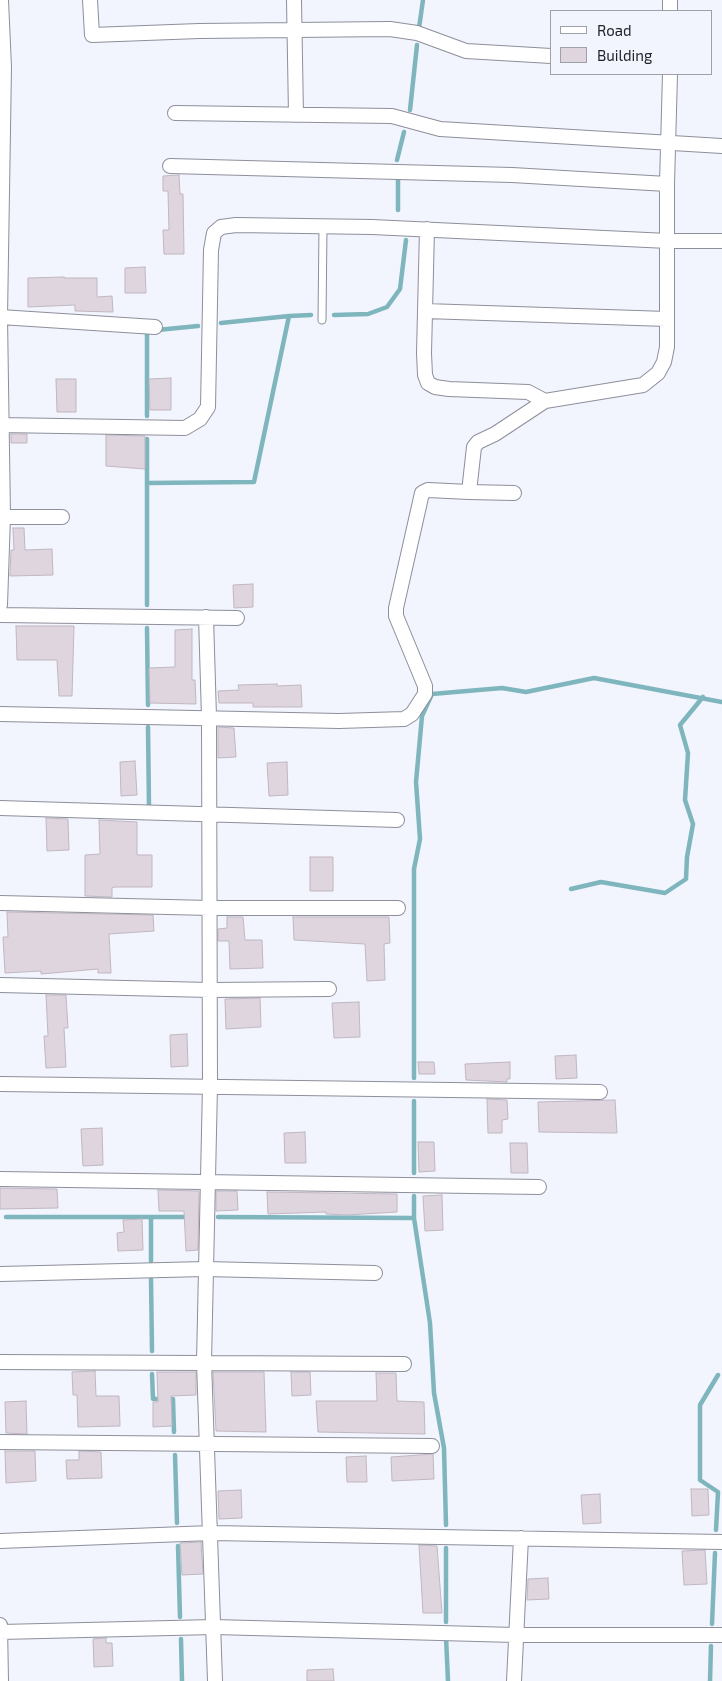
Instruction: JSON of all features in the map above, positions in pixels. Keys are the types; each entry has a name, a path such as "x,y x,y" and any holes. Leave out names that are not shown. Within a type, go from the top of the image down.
{"street":[{"path":"0,0 2,43 0,317 2,516 0,605"},
{"path":"90,0 92,35 199,31 294,32 390,29 416,33 466,52 550,56"},
{"path":"294,0 296,115"},
{"path":"469,492 474,447 478,442 495,434 545,401 643,385 658,372 664,362 667,319 667,184 670,75"},
{"path":"175,113 392,116 440,129 722,146"},
{"path":"170,166 512,175 667,184"},
{"path":"1,425 185,428 200,419 208,407 211,250 214,233 221,227 236,225 323,226 427,229 668,242 722,241"},
{"path":"427,229 424,353 425,374 428,383 435,388 528,392 545,401"},
{"path":"425,311 667,319"},
{"path":"0,317 155,327"},
{"path":"0,714 339,721 404,719 412,714 425,694 425,686 396,616 396,608 422,493 428,490 514,493"},
{"path":"2,516 62,517"},
{"path":"0,615 237,618"},
{"path":"206,617 210,816 210,1086 204,1362 215,1681"},
{"path":"0,795 0,812"},
{"path":"0,808 210,816 397,820"},
{"path":"0,903 210,908 398,908"},
{"path":"0,985 210,990 329,989"},
{"path":"0,1084 600,1092"},
{"path":"0,1179 539,1187"},
{"path":"0,1274 205,1269 375,1273"},
{"path":"0,1362 404,1364"},
{"path":"0,1442 432,1446"},
{"path":"0,1541 211,1533 722,1542"},
{"path":"514,1681 514,1635 521,1538"},
{"path":"0,1625 1,1681"},
{"path":"0,1632 214,1628 514,1635 722,1635"}],"lane":[{"path":"322,320 323,226"}],"building":[{"path":"179,175 180,194 183,194 184,254 164,254 163,230 169,230 168,191 163,191 163,176"},
{"path":"145,267 146,293 125,293 125,268"},
{"path":"28,278 97,278 97,297 112,296 113,312 75,311 75,305 28,307"},
{"path":"171,378 171,410 150,410 149,379"},
{"path":"56,379 76,379 76,412 57,412"},
{"path":"11,434 27,434 27,443 11,443"},
{"path":"106,435 145,436 145,469 106,466"},
{"path":"13,528 24,528 25,550 52,549 53,575 10,576 11,550 14,550"},
{"path":"253,584 253,607 234,608 233,585"},
{"path":"16,626 74,626 72,696 59,696 57,660 17,660"},
{"path":"192,629 192,680 195,680 196,704 150,703 149,668 175,667 175,630"},
{"path":"277,684 277,686 301,685 302,707 253,707 253,703 219,703 218,691 239,690 238,685"},
{"path":"218,727 234,728 236,757 218,758"},
{"path":"135,761 137,795 121,796 120,762"},
{"path":"287,762 288,795 269,796 267,763"},
{"path":"46,818 68,819 69,850 47,851"},
{"path":"99,820 137,822 137,855 152,855 152,887 115,887 112,888 112,897 85,896 85,855 100,854"},
{"path":"310,857 333,857 333,891 310,891"},
{"path":"7,912 153,915 154,931 109,934 111,973 98,973 98,969 41,974 41,971 5,973 3,937 8,937"},
{"path":"227,917 243,917 245,940 262,940 263,968 230,969 229,941 218,941 218,929 227,928"},
{"path":"293,917 389,917 390,943 384,944 385,980 367,981 365,944 294,940"},
{"path":"46,995 66,995 68,1028 64,1028 66,1067 46,1068 44,1036 48,1036"},
{"path":"260,998 261,1027 226,1029 225,999"},
{"path":"359,1002 360,1037 334,1038 332,1003"},
{"path":"187,1034 188,1066 171,1067 170,1035"},
{"path":"576,1055 577,1078 556,1079 555,1056"},
{"path":"418,1062 434,1062 435,1074 419,1074"},
{"path":"510,1062 510,1079 507,1079 507,1082 466,1080 465,1064"},
{"path":"487,1099 507,1100 508,1119 502,1120 502,1133 488,1133"},
{"path":"615,1100 617,1133 539,1132 538,1102"},
{"path":"102,1128 103,1165 83,1166 81,1129"},
{"path":"305,1132 306,1163 285,1163 284,1133"},
{"path":"418,1142 434,1142 435,1171 419,1172"},
{"path":"510,1143 527,1143 528,1173 511,1173"},
{"path":"0,1188 57,1189 58,1208 0,1209"},
{"path":"158,1190 199,1191 198,1250 186,1251 184,1211 159,1211"},
{"path":"216,1191 237,1191 238,1210 216,1211"},
{"path":"267,1192 397,1194 397,1212 347,1215 326,1214 326,1212 268,1214"},
{"path":"442,1195 443,1230 425,1231 423,1196"},
{"path":"142,1219 143,1250 118,1251 117,1233 124,1232 123,1220"},
{"path":"95,1371 96,1396 119,1396 120,1426 78,1427 77,1395 73,1395 72,1372"},
{"path":"157,1372 196,1372 196,1395 171,1396 172,1426 153,1427 153,1402 158,1402"},
{"path":"213,1372 264,1372 266,1432 216,1431"},
{"path":"291,1372 310,1372 311,1395 292,1396"},
{"path":"376,1373 396,1373 397,1401 424,1402 425,1434 318,1432 316,1401 377,1401"},
{"path":"26,1401 27,1434 6,1433 5,1402"},
{"path":"5,1451 35,1451 36,1481 6,1483"},
{"path":"79,1451 101,1452 102,1478 67,1479 66,1460 79,1460"},
{"path":"433,1454 434,1479 392,1481 391,1457"},
{"path":"366,1456 367,1482 347,1482 346,1457"},
{"path":"691,1489 708,1489 709,1515 692,1516"},
{"path":"241,1490 242,1518 219,1519 218,1491"},
{"path":"600,1494 601,1523 583,1524 581,1495"},
{"path":"201,1542 203,1574 182,1575 180,1543"},
{"path":"419,1545 437,1546 442,1613 423,1613"},
{"path":"705,1550 707,1584 684,1585 682,1551"},
{"path":"548,1578 549,1599 527,1600 528,1579"},
{"path":"106,1638 106,1643 112,1643 113,1666 94,1667 93,1639"},
{"path":"333,1669 334,1681 307,1681 307,1670"}],"waterway":[{"path":"419,28 423,0"},
{"path":"410,110 417,45"},
{"path":"397,160 404,132"},
{"path":"398,179 398,210"},
{"path":"334,315 368,314 387,307 400,289 406,240"},
{"path":"147,605 147,483 254,482 289,316 311,315"},
{"path":"221,323 289,316"},
{"path":"147,416 147,331 198,326"},
{"path":"147,439 147,483"},
{"path":"147,628 148,705"},
{"path":"414,1078 414,869 420,839 416,782 422,716 432,694 502,688 526,692 594,678 722,702"},
{"path":"571,889 601,882 665,893 686,879 687,857 693,824 685,800 688,753 680,725 703,697"},
{"path":"148,727 149,808"},
{"path":"414,1101 414,1173"},
{"path":"218,1217 414,1218 414,1196"},
{"path":"6,1217 190,1217"},
{"path":"151,1217 151,1261"},
{"path":"414,1218 430,1323 434,1393 444,1448 446,1525"},
{"path":"151,1279 152,1351"},
{"path":"152,1374 153,1399 173,1399 174,1432"},
{"path":"716,1530 718,1492 700,1480 700,1405 718,1375"},
{"path":"175,1455 177,1523"},
{"path":"178,1546 180,1617"},
{"path":"446,1548 446,1622"},
{"path":"712,1624 715,1553"},
{"path":"446,1637 448,1681"},
{"path":"181,1639 182,1681"},
{"path":"710,1681 711,1646"}]}
